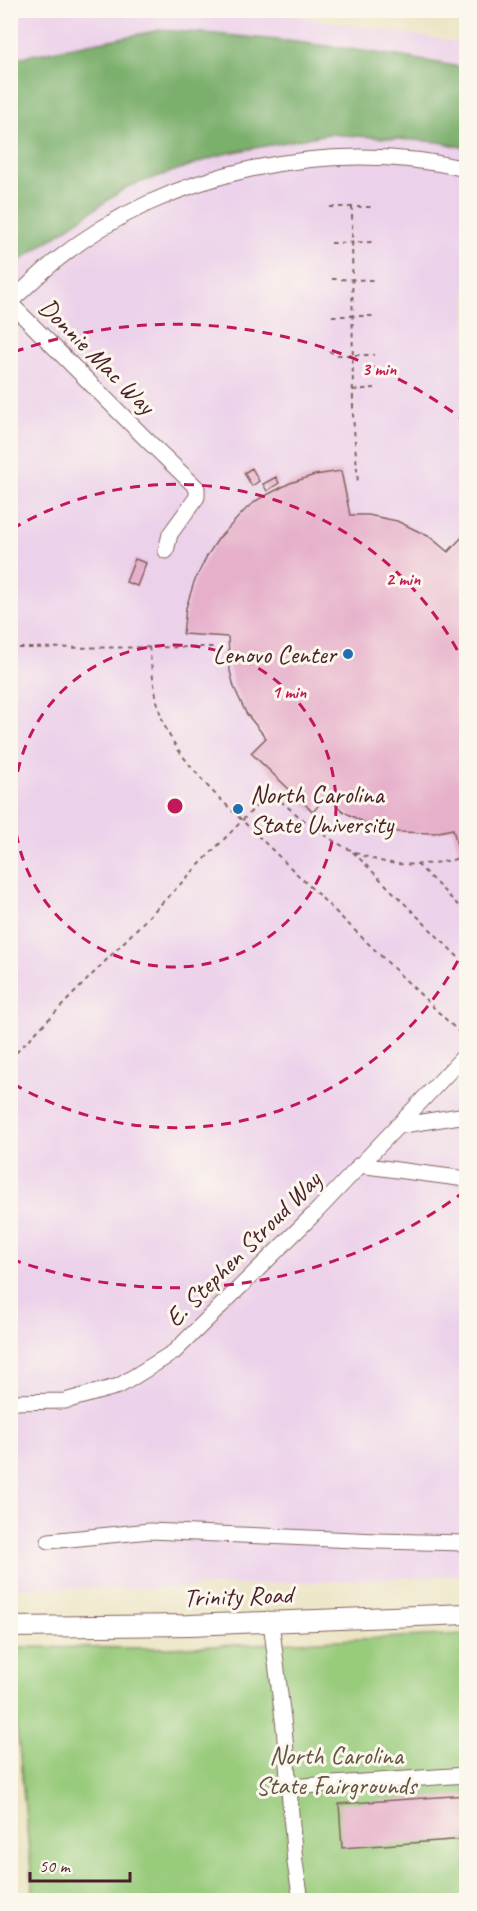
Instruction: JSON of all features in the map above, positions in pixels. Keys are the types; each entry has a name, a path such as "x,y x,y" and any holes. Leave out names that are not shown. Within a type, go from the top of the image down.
{"main road":[{"name":"Trinity Road","path":"10,1627 94,1628 466,1614"}],"street":[{"path":"10,303 59,258 103,228 160,197 208,179 254,168 329,157 373,156 448,164 466,169"},
{"name":"Donnie Mac Way","path":"10,303 197,488 197,497 170,534 166,551"},
{"name":"E. Stephen Stroud Way","path":"10,1402 65,1401 119,1386 174,1352 306,1222 397,1126 466,1046"},
{"path":"397,1126 466,1115"},
{"path":"359,1165 466,1179"},
{"path":"49,1541 150,1531 466,1543"},
{"path":"271,1622 284,1727 295,1863 301,1900"},
{"path":"289,1787 466,1775"}],"path":[{"path":"352,206 353,390 358,484"},
{"path":"330,207 373,207"},
{"path":"331,243 373,242"},
{"path":"332,279 373,280"},
{"path":"332,316 373,316"},
{"path":"329,351 336,355 374,355"},
{"path":"353,390 375,388"},
{"path":"149,647 157,703 167,732 181,753 210,789 466,1046"},
{"path":"10,648 214,647"},
{"path":"10,1059 270,792 306,821 351,850 388,862 417,864 465,858"},
{"path":"351,850 466,965"},
{"path":"417,864 466,913"}],"shaded area":[{"name":"North Carolina State University","path":"11,11 262,11 466,43 466,1575 165,1588 11,1587"}],"green space":[{"path":"160,30 314,44 466,68 466,148 439,142 328,134 224,154 127,187 21,260 11,272 11,59"},
{"name":"North Carolina State Fairgrounds","path":"466,1634 466,1900 34,1900 10,1647 170,1648"}],"building":[{"path":"252,468 259,481 252,486 244,473"},
{"name":"Lenovo Center","path":"341,471 350,515 368,515 397,521 430,537 448,552 466,533 466,847 458,849 453,829 434,833 398,832 365,823 344,812 326,796 313,812 251,753 266,738 246,713 234,687 230,671 228,637 183,634 186,608 194,582 207,556 218,539 246,509 259,499 290,483 315,475"},
{"path":"276,477 279,483 267,491 263,484"},
{"path":"135,559 146,563 137,586 126,582"},
{"path":"466,1795 466,1839 342,1848 339,1804"}],"place":[{"name":"Lenovo Center","path":"348,654"},
{"name":"North Carolina State University","path":"238,809"}]}
